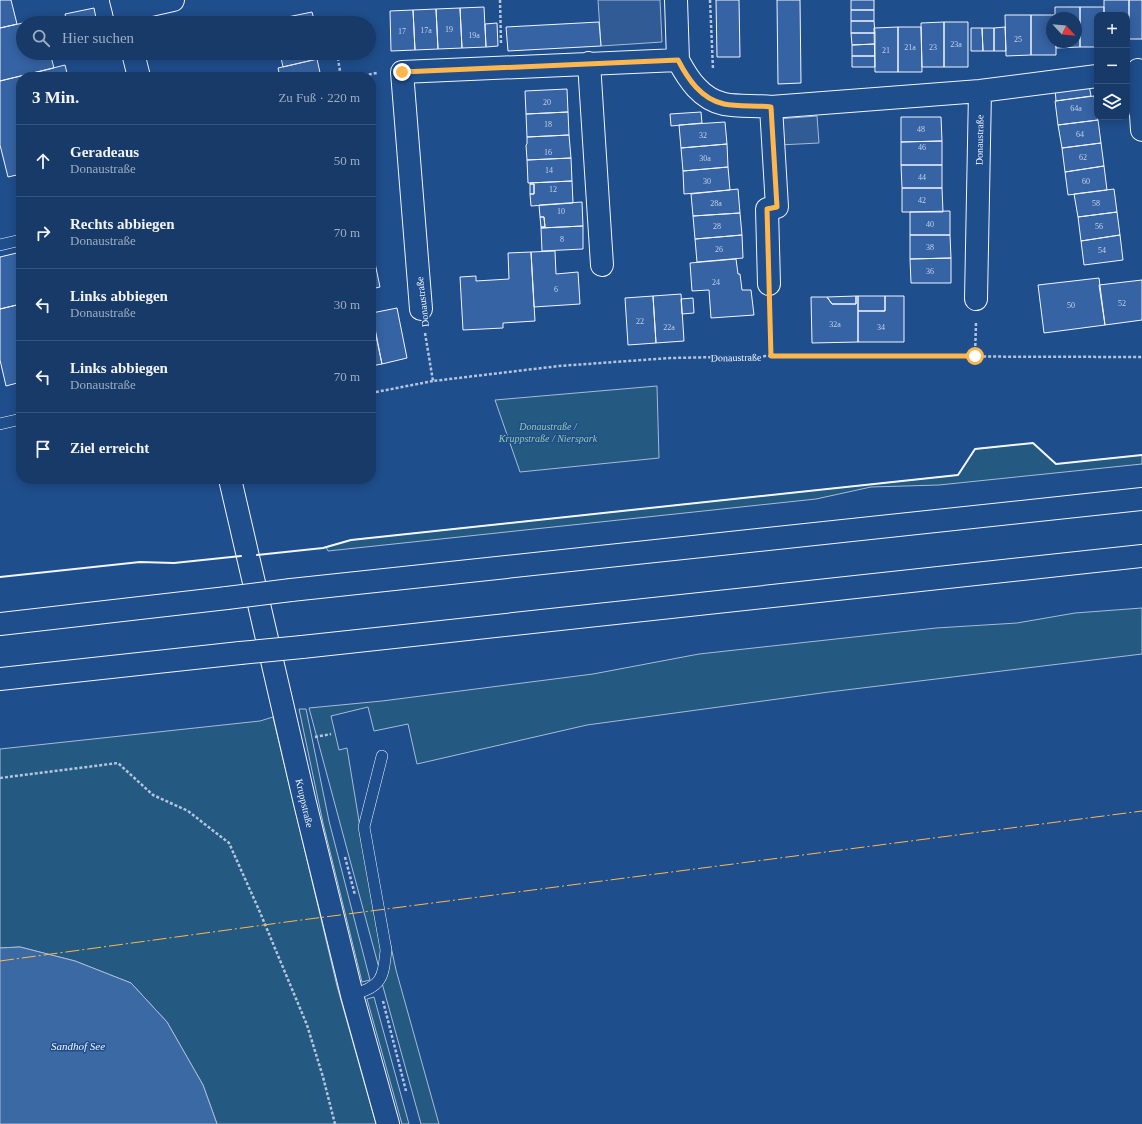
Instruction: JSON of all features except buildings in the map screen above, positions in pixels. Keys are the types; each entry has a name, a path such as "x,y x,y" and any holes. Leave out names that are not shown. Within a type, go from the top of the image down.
{"main road":[{"path":"124,11 173,0"},
{"path":"676,0 678,60 695,87 714,101 725,104 771,107 980,91 1094,76"},
{"path":"135,60 138,72"},
{"name":"Donaustraße","path":"421,309 402,72 678,60"},
{"path":"589,63 602,265"},
{"path":"1136,71 1142,130"},
{"name":"Donaustraße","path":"976,299 980,91"},
{"path":"769,284 767,209 777,207 771,107"},
{"name":"Kruppstraße","path":"231,484 305,803 352,995 388,1124"},
{"path":"0,624 291,590 1142,499"},
{"path":"0,679 1142,556"}],"lane":[{"path":"0,246 16,241"},
{"path":"0,424 16,420"},
{"path":"352,995 365,991 378,983 384,968 386,950 364,826 382,756"}],"path":[{"path":"500,0 502,67"},
{"path":"710,0 714,101"},
{"path":"338,60 340,72"},
{"name":"Donaustraße","path":"769,284 771,356"},
{"path":"975,356 976,299"},
{"name":"Donaustraße","path":"421,309 433,381 559,366 670,358 771,356 1142,356"},
{"path":"376,391 433,381"},
{"path":"315,737 331,734"},
{"path":"0,778 118,763 153,795 188,811 229,844 259,910 307,1025 324,1077 335,1124"},
{"path":"378,983 407,1094"}],"green space":[{"name":"Donaustraße / Kruppstraße / Nierspark","path":"657,386 659,458 520,472 495,400"},
{"path":"1033,443 1056,464 1142,455 1142,464 939,485 871,487 816,499 328,551 326,547 351,540 958,475 975,449"},
{"path":"1142,608 1142,654 829,692 587,725 417,764 408,724 374,731 368,707 331,716 339,750 347,748 360,827 383,945 379,968 309,708 382,701 593,674 699,654 936,628 1017,623 1075,613"},
{"path":"299,709 306,709 329,821 370,980 362,982 323,823"},
{"path":"273,717 337,986 376,1124 217,1124 203,1085 167,1022 131,983 75,961 20,947 0,948 0,749 260,721"},
{"path":"390,942 396,970 439,1124 421,1124 382,983"},
{"path":"374,997 409,1124 402,1124 367,999"}],"shaded area":[{"path":"598,0 660,0 662,42 601,46"},
{"path":"817,116 819,143 779,145 777,119"}],"water":[{"name":"Sandhof See","path":"20,947 75,961 131,983 167,1022 203,1085 217,1124 0,1124 0,948"}],"wall":[{"path":"257,555 323,548 351,540 958,475 975,449 1033,443 1056,464 1142,455"},
{"path":"0,577 140,562 174,563 241,556"}],"power":[{"path":"0,961 286,922 1142,811"}],"route":[{"path":"402,72 678,60 695,87 714,101 725,104 771,107 777,207 767,209 771,356 975,356"}]}
